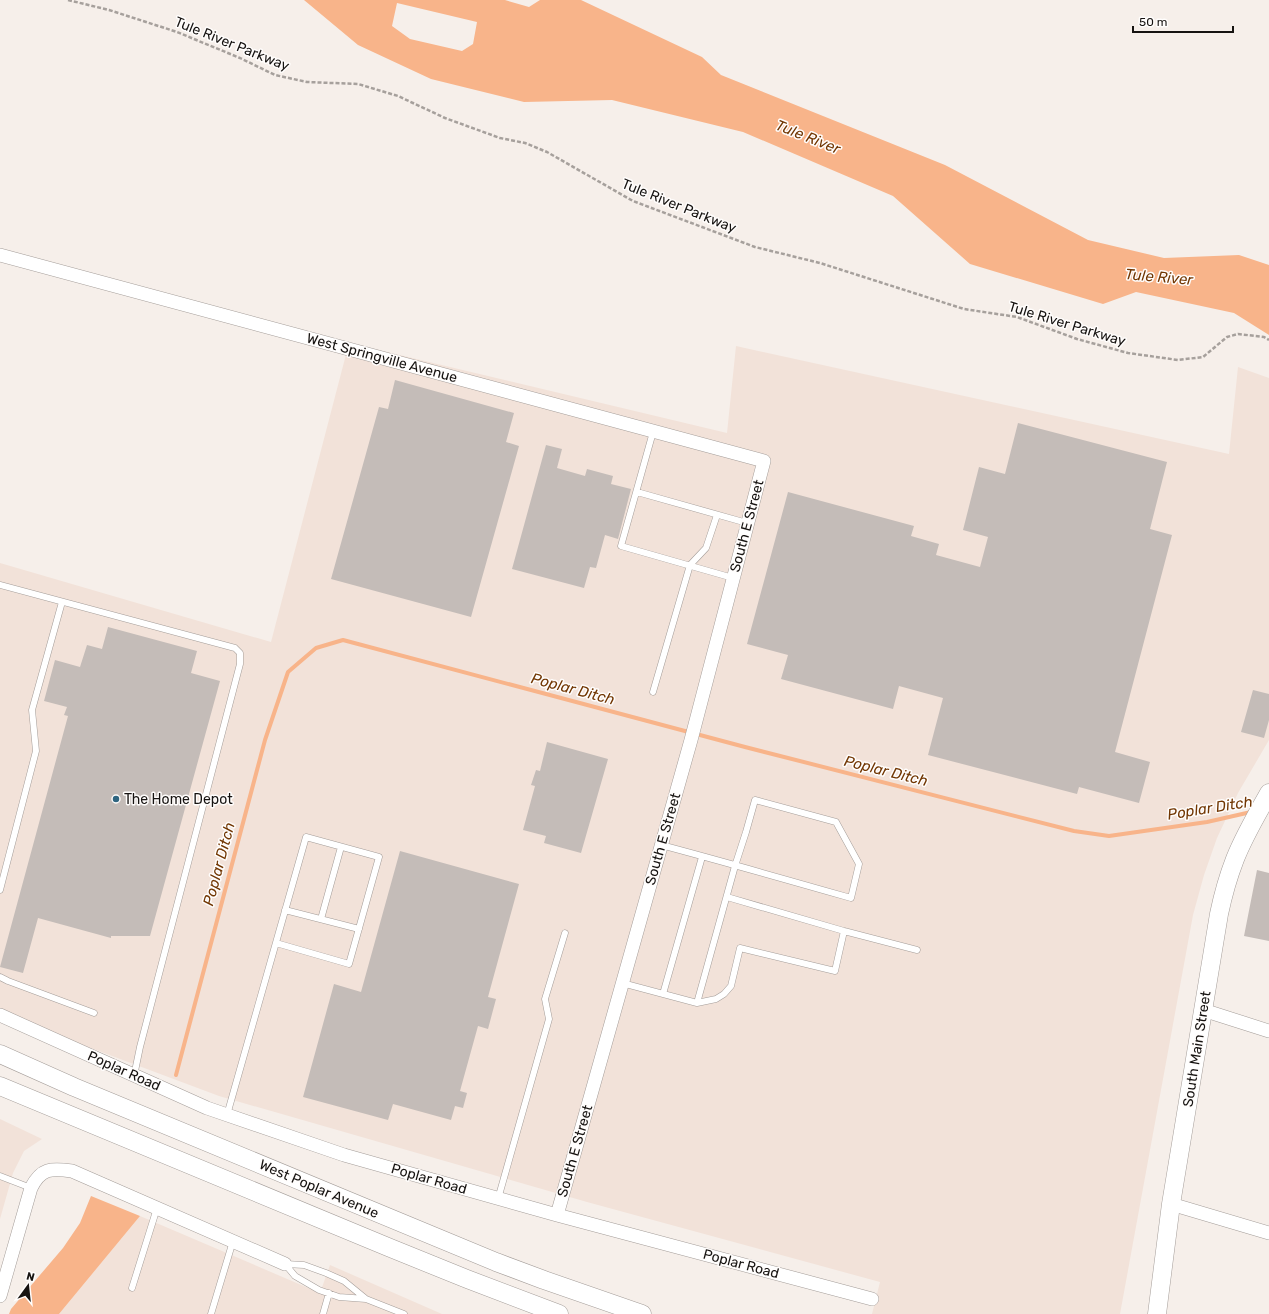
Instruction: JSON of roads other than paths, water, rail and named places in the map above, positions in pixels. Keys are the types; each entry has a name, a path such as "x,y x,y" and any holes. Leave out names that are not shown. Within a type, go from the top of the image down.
{"main road":[{"name":"South Main Street","path":"1157,1314 1172,1204 1219,914 1235,859 1269,793"},
{"name":"West Poplar Avenue","path":"0,1054 81,1090 496,1262 551,1283 642,1314"},
{"name":"West Poplar Avenue","path":"0,1086 388,1247 559,1314"}],"street":[{"name":"West Springville Avenue","path":"0,255 764,461"},
{"name":"South E Street","path":"557,1215 691,740 764,461"},
{"path":"1204,1010 1269,1031"},
{"name":"Poplar Road","path":"0,1014 207,1108 344,1155 498,1199 872,1299"},
{"path":"0,1296 31,1188 35,1179 43,1172 56,1168 72,1171 286,1264"},
{"path":"1172,1204 1269,1233"}],"lane":[{"path":"653,432 621,546 733,578"},
{"path":"637,492 747,523"},
{"path":"653,692 690,566 706,548 716,515"},
{"path":"0,585 235,648 240,654 240,664 140,1047 134,1076"},
{"path":"0,890 36,751 32,710 62,602"},
{"path":"661,846 702,856 735,866 851,898 859,864 836,822 755,800 735,866 697,1003"},
{"path":"227,1115 306,837 379,857 349,964 276,943"},
{"path":"321,919 341,847"},
{"path":"663,994 702,856"},
{"path":"727,897 844,931 917,950"},
{"path":"285,910 359,929"},
{"path":"622,983 697,1003 716,999 724,994 731,986 740,948 835,971 844,931"},
{"path":"498,1199 549,1019 545,999 565,933"},
{"path":"0,977 94,1013"},
{"path":"0,1176 31,1188"},
{"path":"132,1288 158,1208"},
{"path":"211,1314 233,1241"},
{"path":"286,1264 295,1276 319,1290 339,1296 366,1299 404,1314"},
{"path":"286,1264 304,1265 326,1272 344,1281 366,1299"},
{"path":"323,1314 329,1293"}],"water":[{"name":"Tule River","path":"304,0 505,0 529,7 540,0 581,0 702,57 721,75 945,165 1088,240 1164,258 1239,255 1269,265 1269,335 1234,313 1136,292 1103,304 970,264 893,196 743,132 612,100 524,102 431,79 358,45","holes":["397,3 477,22 473,44 462,51 410,39 392,26"]},
{"path":"91,1196 140,1216 59,1314 9,1314 11,1309 63,1248 80,1223"}],"waterway":[{"name":"Poplar Ditch","path":"176,1075 265,740 288,672 316,648 343,640 745,747 1074,831 1109,836 1207,822 1251,812"}],"place":[{"name":"The Home Depot","path":"116,799"}]}
